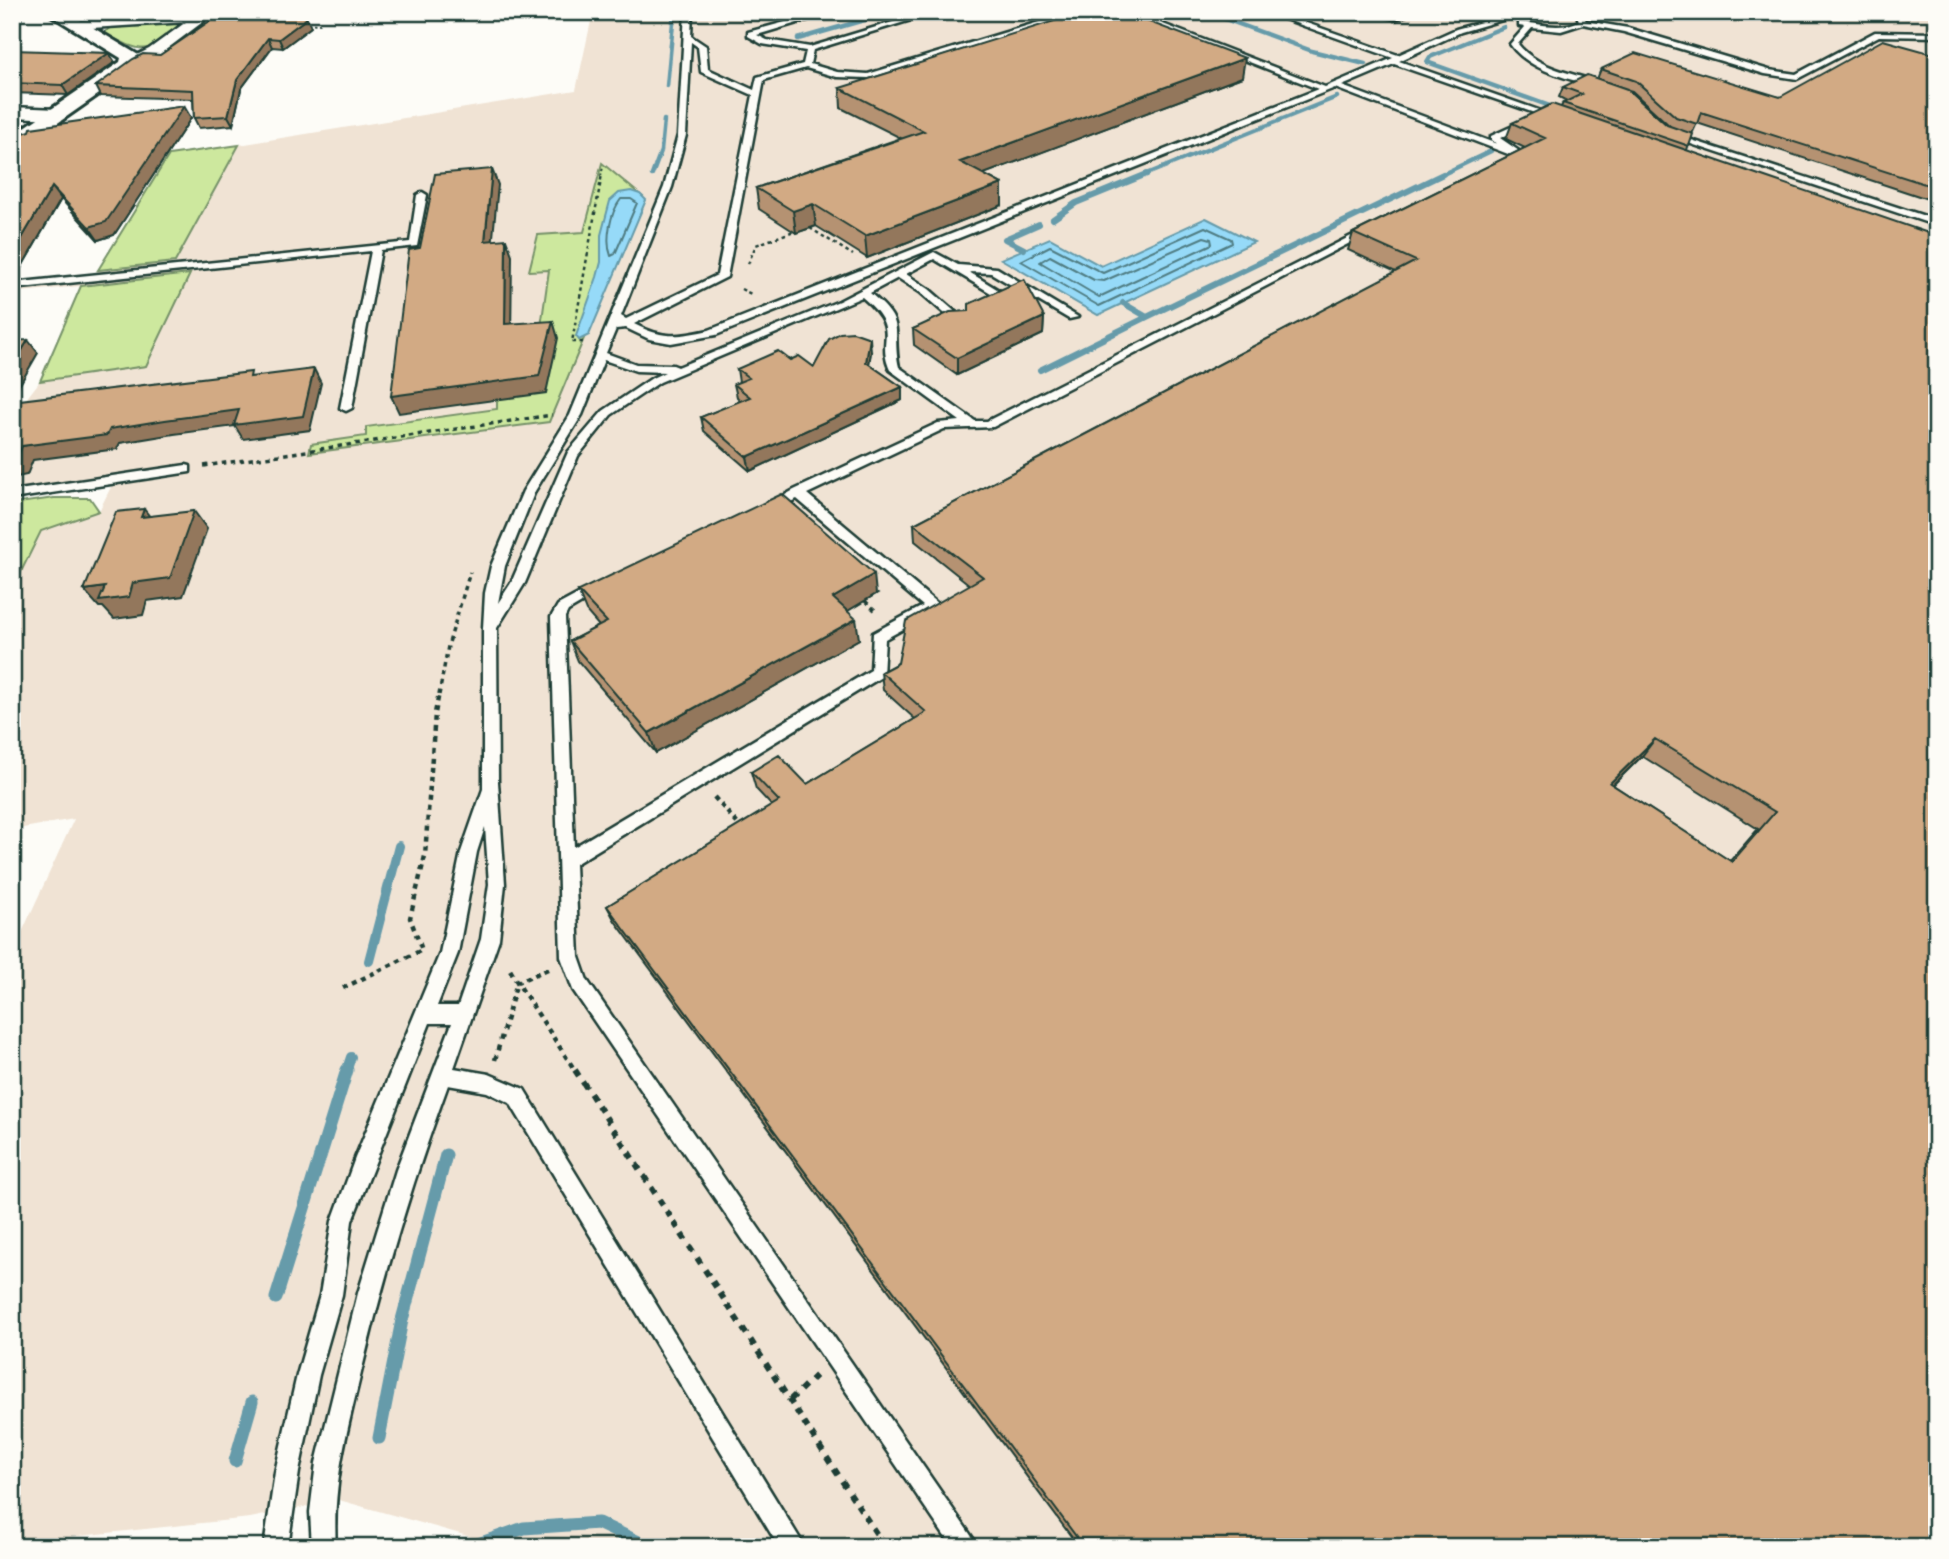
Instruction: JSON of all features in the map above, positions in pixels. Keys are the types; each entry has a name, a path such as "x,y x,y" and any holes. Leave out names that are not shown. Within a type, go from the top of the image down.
{"street":[{"path":"54,12 131,55 128,65"},
{"path":"12,146 128,65 154,52 197,21 187,18 76,25"},
{"path":"12,112 57,114"}],"lane":[{"path":"324,1547 322,1512 328,1463 369,1293 406,1170 490,939 497,884 490,782 490,628 492,593 498,566 529,491 576,415 609,337 621,321 662,203 682,135 689,12"},
{"path":"831,12 751,34 765,42 810,49 934,12"},
{"path":"621,321 722,277 760,79 806,65 833,75 869,76 1080,12"},
{"path":"1125,12 1519,155"},
{"path":"1268,12 1559,118"},
{"path":"1578,12 1582,22"},
{"path":"621,321 651,338 676,341 712,333 1331,88 1480,22 1505,15 1530,26 1556,29 1582,22 1617,28 1769,72 1797,77 1878,34 1937,35"},
{"path":"1530,26 1514,44 1525,56 1544,66 1613,89"},
{"path":"687,36 702,46 704,70 757,94"},
{"path":"806,65 810,49"},
{"path":"1519,155 1494,138 1546,114"},
{"path":"1660,127 1667,132 1937,223"},
{"path":"1494,167 1519,155"},
{"path":"12,286 414,244 422,195"},
{"path":"490,628 517,583 572,455 589,431 607,413 631,395 700,361 844,303 934,255 1041,208 1054,196"},
{"path":"750,517 942,425 989,425 1383,224"},
{"path":"346,408 377,248"},
{"path":"934,255 1005,297"},
{"path":"957,268 993,270 1073,317"},
{"path":"898,274 925,290 963,324"},
{"path":"863,292 884,310 893,332 890,355 894,368 971,425"},
{"path":"601,355 631,368 655,370 700,361"},
{"path":"12,495 186,469"},
{"path":"567,860 878,671 878,637 933,607 798,494"},
{"path":"615,580 563,608 558,617 570,957 579,984 967,1547"},
{"path":"276,1547 283,1493 308,1375 331,1295 342,1221 449,953 469,852 490,782"},
{"path":"425,1014 464,1015"},
{"path":"442,1075 489,1083 517,1097 793,1547"}],"path":[{"path":"294,23 322,24"},
{"path":"603,167 572,342 609,337"},
{"path":"810,228 860,259"},
{"path":"186,469 560,414"},
{"path":"707,789 750,838"},
{"path":"343,988 422,950"},
{"path":"506,964 886,1547"},
{"path":"517,982 548,969"},
{"path":"493,1068 517,982"},
{"path":"790,1400 836,1357"}],"shaded area":[{"path":"593,12 1937,12 1937,1547 507,1547 339,1500 250,1518 12,1543 12,954 74,819 12,830 12,590 41,531 99,511 116,477 12,491 12,417 40,381 145,366 190,275 12,293 12,283 175,262 239,145 576,90","holes":["584,232 549,422 309,452 312,444 366,436 367,427 498,409 539,341 549,269 529,270"]}],"green space":[{"path":"189,22 148,48 131,46 103,33 116,25"},
{"path":"239,145 175,262 98,270 169,155"},
{"path":"602,163 643,197 549,422 309,453 311,444 366,436 366,427 497,409 497,348 539,341 549,270 529,271 538,235 584,232"},
{"path":"190,274 146,366 40,381 81,286"},
{"path":"54,498 90,498 99,511 41,531 12,590 12,504"}],"water":[{"path":"631,191 646,200 589,335 579,340 576,336 601,262 601,235 610,201 619,193"},
{"path":"1206,218 1254,242 1098,315 1001,259 1050,238 1101,266"}],"building":[{"path":"223,12 303,12 307,18 279,39 268,38 237,80 228,116 194,118 193,90 96,86 143,54 160,55"},
{"path":"1083,12 1123,12 1245,58 960,162 1002,184 865,236 813,204 793,211 756,188 924,131 840,88"},
{"path":"1883,40 1937,55 1937,188 1701,112 1697,124 1676,117 1636,81 1601,69 1635,53 1780,97"},
{"path":"12,50 109,53 62,85 12,83"},
{"path":"1587,75 1627,89 1667,125 1693,134 1689,146 1563,103 1582,94 1563,87"},
{"path":"1552,104 1937,236 1937,1547 1084,1547 607,906 779,801 751,772 779,755 807,784 926,712 881,672 898,663 906,621 983,577 914,524 1416,261 1353,233 1545,138 1512,123","holes":["1655,739 1775,812 1732,862 1610,783"]},
{"path":"184,106 106,222 89,227 52,187 12,255 12,175 23,133 31,128"},
{"path":"492,169 485,241 506,239 505,324 553,321 539,376 391,396 409,250 420,248 435,174"},
{"path":"1024,279 1044,317 957,358 913,329 950,312 969,311 969,304"},
{"path":"853,332 870,338 866,362 902,387 747,457 701,417 750,397 734,384 749,378 737,369 778,351 790,360 799,356 814,367 829,339 840,333"},
{"path":"28,340 12,367 12,341"},
{"path":"314,369 303,416 234,425 239,410 165,420 110,429 107,435 22,446 16,461 12,462 12,401 251,372 250,377"},
{"path":"782,494 874,574 833,598 856,619 649,733 570,641 607,622 578,591"},
{"path":"144,509 141,517 194,511 170,578 133,583 129,597 99,601 105,587 84,590 116,512"}],"waterway":[{"path":"667,86 674,12"},
{"path":"798,39 892,12"},
{"path":"1206,12 1312,51 1365,64"},
{"path":"1504,27 1430,57 1427,62 1561,110"},
{"path":"1142,176 1337,97"},
{"path":"652,175 661,151 664,120"},
{"path":"1439,176 1491,151"},
{"path":"1053,219 1076,203 1147,174"},
{"path":"1147,317 1443,174"},
{"path":"1024,249 1005,239 1039,224"},
{"path":"1123,303 1147,317"},
{"path":"1040,370 1147,317"},
{"path":"369,961 399,846"},
{"path":"346,1072 351,1057"},
{"path":"276,1298 347,1070"},
{"path":"379,1438 402,1320 446,1155"},
{"path":"235,1461 252,1402"},
{"path":"470,1547 524,1528 598,1523 649,1547"}]}
